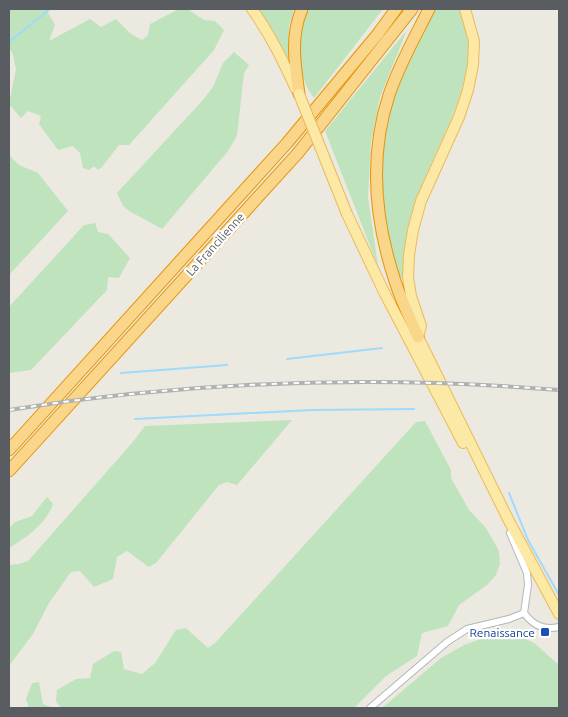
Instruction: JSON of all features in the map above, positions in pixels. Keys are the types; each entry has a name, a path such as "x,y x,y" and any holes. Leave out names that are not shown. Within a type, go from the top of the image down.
{"highway":[{"path":"299,94 294,55 296,31 302,9"},
{"name":"La Francilienne","path":"9,450 287,143 377,35 396,9"},
{"name":"La Francilienne","path":"9,471 298,153 412,9"},
{"path":"418,337 395,283 384,246 378,215 376,185 379,141 389,94 429,9"}],"main road":[{"path":"252,9 266,27 299,94 347,214 397,318 507,525 559,618"},
{"path":"465,9 474,41 473,65 468,90 459,117 421,201 412,230 408,277 411,296 421,326 418,337 508,519 559,614"}],"street":[{"path":"507,525 527,573 528,585 524,613 531,622 539,626 549,629 559,627"},
{"path":"370,708 447,642 466,629 509,619 524,613"}],"green space":[{"path":"9,9 46,9 55,25 49,41 90,19 101,27 116,19 131,34 142,40 148,35 150,24 179,9 187,9 204,20 215,21 224,30 214,50 129,145 119,145 102,167 98,170 94,166 89,170 83,168 80,153 73,146 58,150 39,124 41,116 28,111 21,118 9,104 16,69 9,47"},
{"path":"258,9 294,9 289,26 288,65"},
{"path":"305,9 383,9 314,98 307,87 300,66 299,55"},
{"path":"433,9 460,9 467,30 468,52 466,73 454,112 417,200 406,253 404,275 399,279 388,241 383,204 382,141 388,110 397,84"},
{"path":"407,30 380,97 371,141 368,197 378,266 325,131"},
{"path":"234,52 249,65 244,73 237,136 228,151 162,229 129,211 123,206 117,193 203,100 213,87 223,63"},
{"path":"9,155 19,165 38,173 68,211 9,275"},
{"path":"95,223 98,232 108,234 130,258 119,278 108,277 107,290 31,370 9,373 9,307 84,225"},
{"path":"292,420 237,485 227,482 219,485 156,563 149,567 127,551 117,557 113,579 94,587 80,571 71,572 49,603 33,634 9,666 9,565 28,561 145,426"},
{"path":"425,421 451,470 451,478 469,510 486,528 499,551 500,564 496,575 487,585 459,605 448,626 422,633 417,656 386,676 354,708 61,708 56,701 57,690 76,679 90,678 93,664 114,651 121,652 124,669 142,674 155,663 176,630 186,628 208,648 216,642 416,422"},
{"path":"47,497 53,504 46,518 29,535 9,548 9,528 15,522 32,516"},
{"path":"495,634 516,634 534,643 559,665 559,708 382,708 441,658 464,645"},
{"path":"39,682 43,704 54,708 29,708 26,699 32,683"}],"waterway":[{"path":"9,42 50,9"},
{"path":"287,359 382,348"},
{"path":"121,373 227,365"},
{"path":"135,419 312,410 414,409"},
{"path":"509,493 528,540 559,595"}],"railway":[{"path":"9,410 77,400 146,393 214,387 283,384 421,383 559,390"}],"place":[{"name":"Renaissance","path":"545,632"}]}
